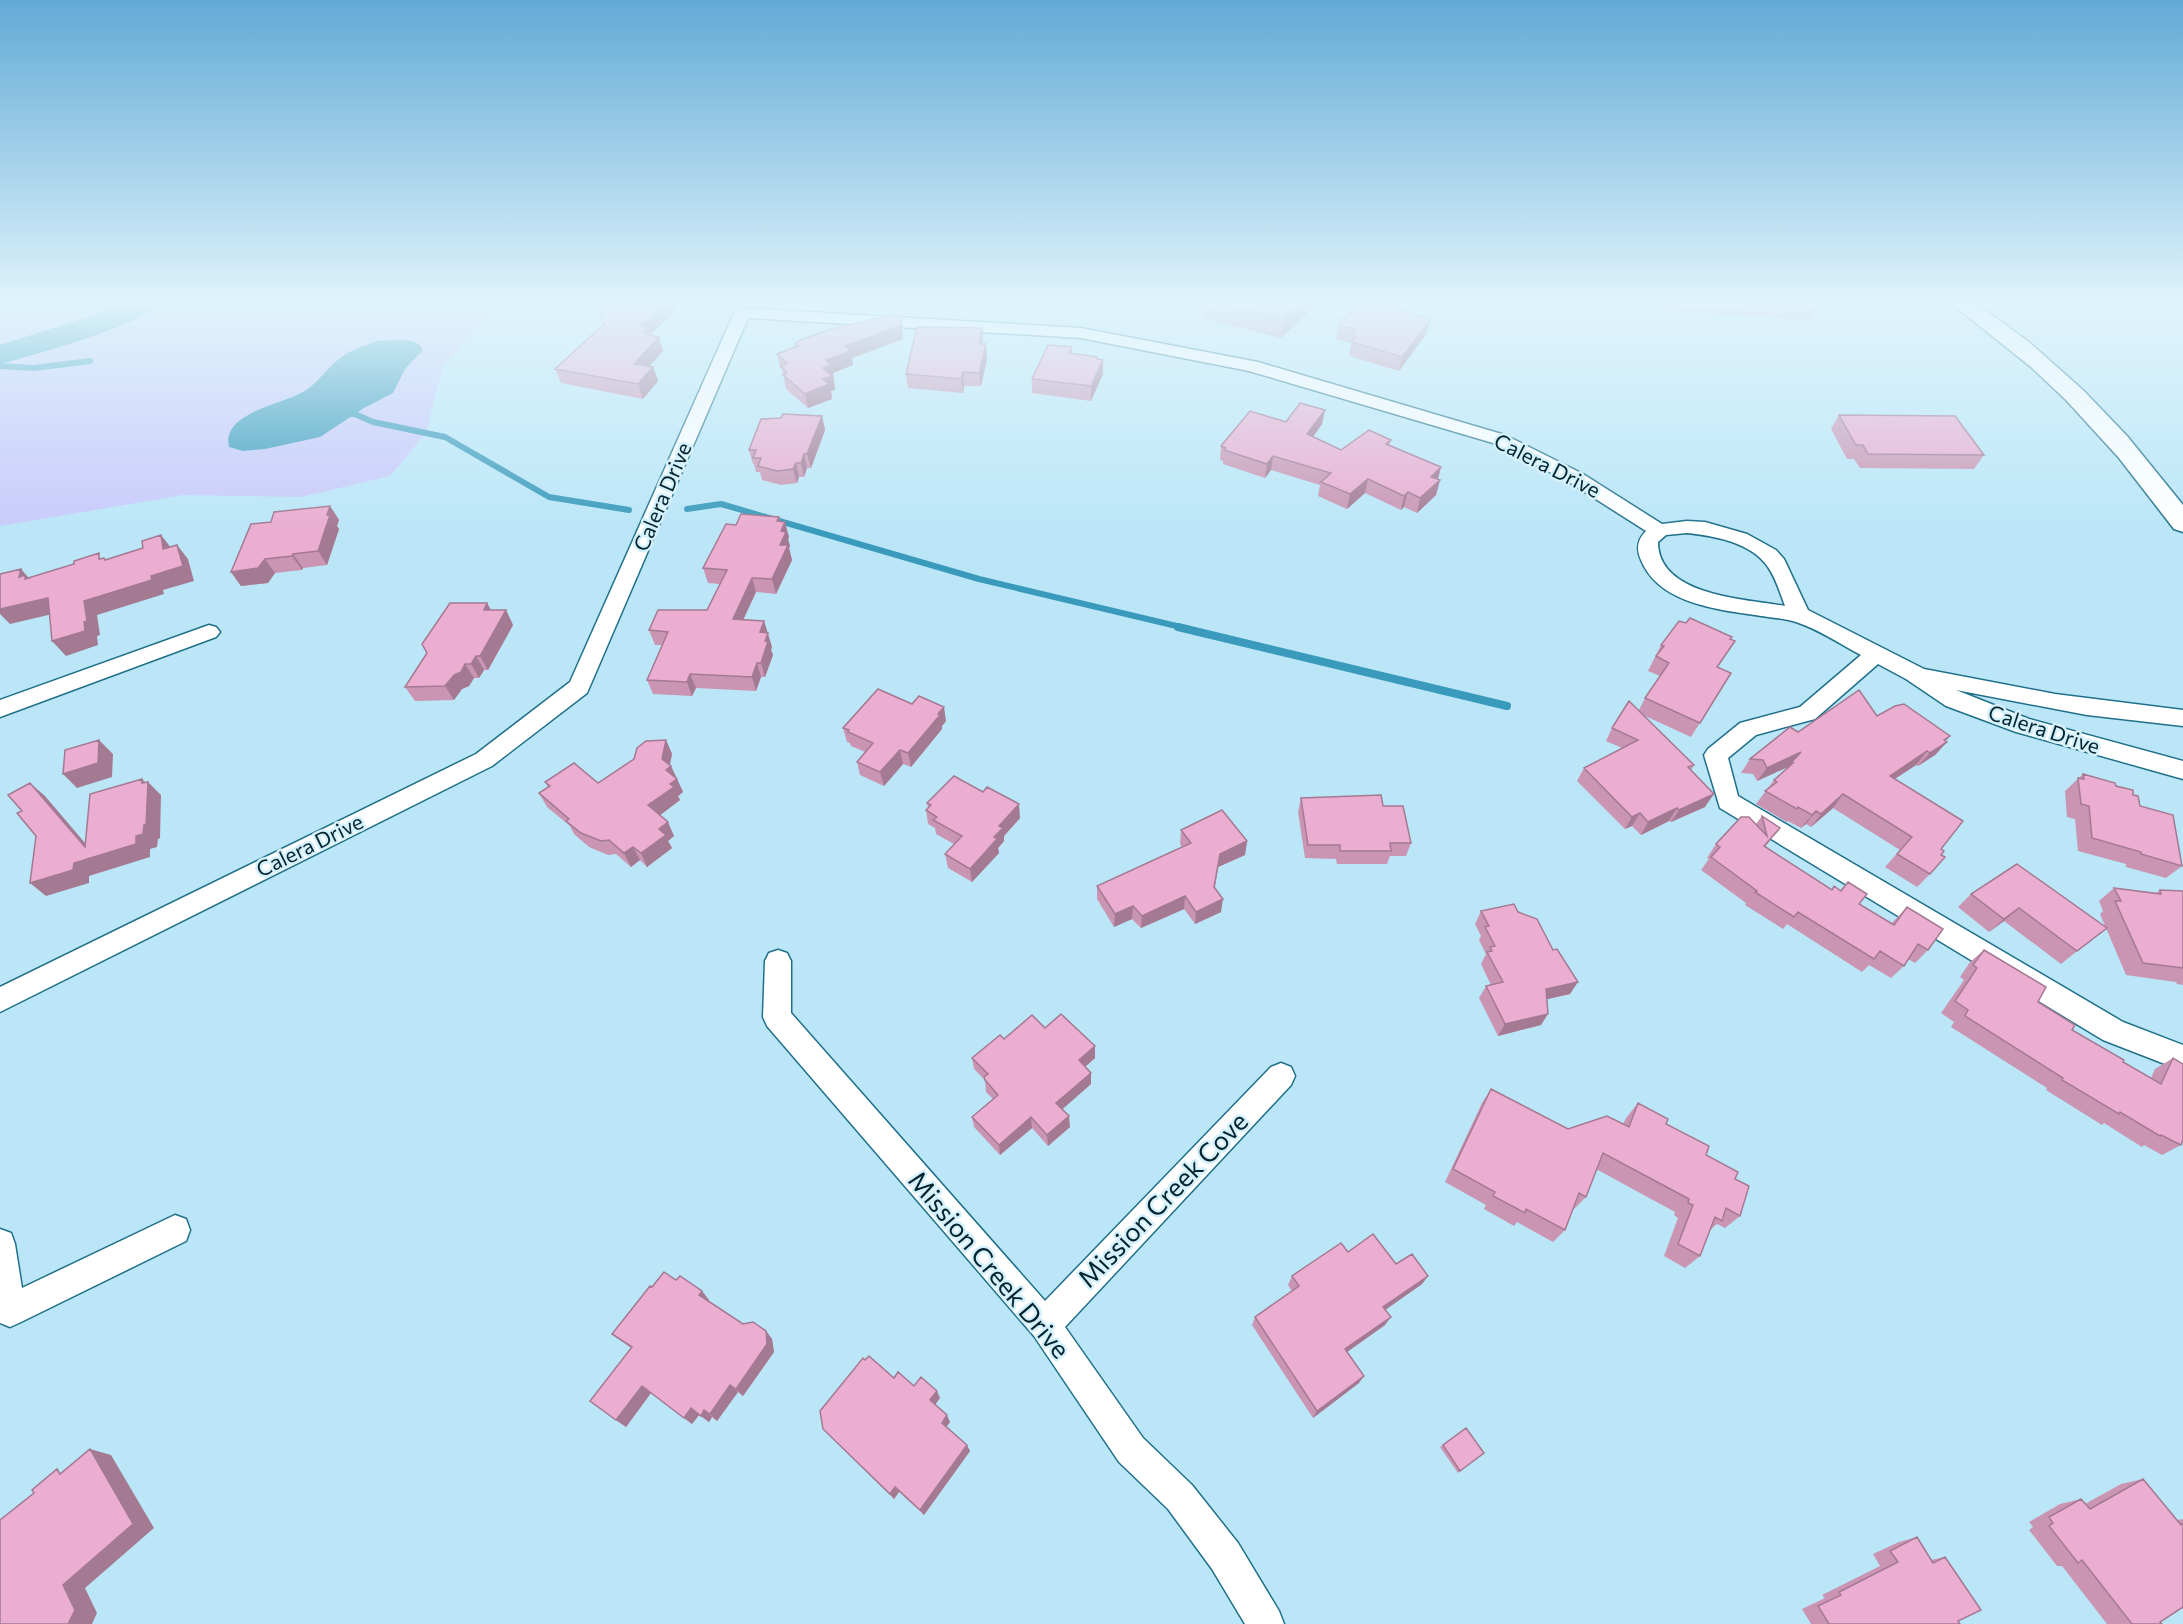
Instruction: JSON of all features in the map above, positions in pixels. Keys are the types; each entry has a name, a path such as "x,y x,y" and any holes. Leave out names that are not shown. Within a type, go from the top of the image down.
{"street":[{"name":"Calera Drive","path":"0,1000 484,760 579,687 713,380"},
{"name":"Calera Drive","path":"1299,380 1499,439 1576,478 1659,531 1648,540 1648,553 1663,578 1684,591 1718,602 1800,615 1914,673 1954,700 2024,726 2183,770"},
{"path":"2060,380 2108,430 2183,523"},
{"path":"1659,531 1683,528 1719,530 1750,543 1777,562 1800,615"},
{"path":"0,709 209,632"},
{"path":"1876,654 1807,713 1748,729 1716,755 1728,801 2113,1030 2183,1058"},
{"name":"Calera Drive","path":"1914,673 2022,696 2119,712 2183,718"},
{"name":"Mission Creek Drive","path":"778,961 777,1017 1045,1325 1131,1450 1180,1497 1225,1556 1266,1624"},
{"name":"Mission Creek Cove","path":"1045,1325 1281,1076"},
{"path":"0,1244 10,1311 175,1230"}],"shaded area":[{"path":"0,380 439,380 426,433 390,476 301,497 183,495 0,526"},
{"path":"318,380 400,380 393,393 364,408 320,437 265,449 243,451 229,447 229,435 235,425 245,417 299,394"}],"building":[{"path":"615,380 642,380 638,384"},
{"path":"789,380 824,380 829,384 805,394"},
{"path":"1039,380 1094,380 1091,386"},
{"path":"1300,403 1325,410 1307,434 1341,450 1369,430 1391,440 1386,444 1441,467 1431,477 1440,480 1420,498 1408,492 1404,496 1368,479 1350,494 1321,482 1331,473 1273,456 1267,464 1224,450 1226,448 1221,446 1250,411 1286,422"},
{"path":"783,414 822,416 807,454 804,454 801,463 796,463 793,469 777,471 758,466 761,458 753,458 756,450 749,450 761,419 781,418"},
{"path":"1839,415 1955,416 1984,455 1868,454 1863,445 1856,445"},
{"path":"330,506 327,515 330,515 318,551 265,559 258,568 231,572 251,524 271,522 274,512"},
{"path":"741,514 779,517 777,521 785,522 781,531 786,532 780,545 788,545 772,579 752,578 733,619 764,621 760,632 768,633 765,641 768,641 761,663 757,663 752,677 690,674 687,682 647,680 668,632 649,630 658,610 707,610 727,570 703,568 726,524 736,525"},
{"path":"161,535 163,549 177,545 183,566 151,576 152,580 84,601 87,621 84,622 85,631 52,641 48,598 0,609 0,574 21,569 19,577 25,575 25,579 74,564 74,561 99,553 99,559 104,558 105,560 143,548 142,541"},
{"path":"450,603 487,603 484,610 506,610 480,656 476,656 471,664 465,664 461,672 454,675 445,686 405,687 427,653 422,644"},
{"path":"1690,618 1732,637 1730,639 1735,641 1717,667 1731,673 1700,723 1645,698 1669,663 1656,656 1664,646 1661,645 1679,621 1686,623"},
{"path":"878,689 912,704 919,696 944,707 908,753 900,750 880,772 857,762 873,743 843,728"},
{"path":"1859,690 1877,716 1895,706 1904,704 1950,736 1944,740 1947,742 1930,753 1927,751 1890,776 1963,821 1941,849 1944,851 1941,855 1945,857 1930,874 1897,854 1912,837 1843,794 1821,814 1816,811 1812,815 1765,791 1777,782 1774,780 1793,763 1791,763 1801,752 1767,768 1763,760 1750,759 1790,727 1798,732"},
{"path":"1629,701 1694,765 1688,767 1714,794 1648,822 1640,813 1632,817 1584,768 1638,740 1612,728"},
{"path":"99,740 98,763 63,774 65,750"},
{"path":"666,740 662,759 671,766 666,770 677,779 670,784 674,787 648,805 668,822 659,829 666,835 641,853 633,847 624,853 609,840 601,841 581,833 566,821 569,819 539,793 550,786 545,782 574,763 598,783 634,759 637,748 646,741"},
{"path":"2083,774 2133,790 2133,795 2138,796 2140,806 2173,815 2182,866 2092,838 2089,806 2081,804 2078,778 2084,779"},
{"path":"954,776 983,792 987,787 1019,804 999,826 1003,828 994,837 997,839 970,869 945,854 962,836 933,820 937,817 926,810 931,805 927,803"},
{"path":"142,779 142,783 148,782 146,825 144,825 143,834 136,836 136,844 74,863 73,870 30,883 36,836 17,813 22,811 8,795 30,783 85,847 90,794"},
{"path":"1381,795 1383,806 1403,806 1411,843 1390,843 1391,851 1340,851 1340,845 1308,845 1301,798"},
{"path":"1222,810 1247,841 1220,854 1214,887 1223,899 1196,912 1185,896 1142,916 1133,906 1115,914 1097,886 1191,843 1181,830"},
{"path":"1762,816 1780,828 1764,846 1832,890 1834,886 1841,891 1848,882 1867,894 1859,904 1894,925 1907,907 1943,929 1928,950 1918,944 1904,966 1880,951 1874,959 1798,912 1794,917 1755,892 1757,891 1711,857 1720,847 1716,844 1741,817 1749,817 1767,836"},
{"path":"2017,864 2107,928 2077,951 2019,908 2004,919 1971,894"},
{"path":"2114,888 2161,894 2160,890 2183,891 2183,968 2143,963 2115,901 2121,901"},
{"path":"1514,904 1518,912 1537,919 1553,950 1557,949 1578,982 1546,989 1548,1014 1505,1024 1486,986 1503,982 1487,952 1492,951 1490,947 1495,946 1485,927 1489,926 1481,911"},
{"path":"1984,950 2046,987 2038,1002 2075,1025 2072,1030 2161,1084 2173,1058 2183,1064 2183,1140 2181,1145 2160,1136 2120,1112 2119,1114 2062,1080 2063,1078 1965,1016 1968,1010 1955,1001 1977,968 1973,965"},
{"path":"1061,1014 1095,1046 1079,1060 1091,1073 1056,1103 1069,1116 1047,1135 1031,1117 999,1145 972,1117 998,1095 985,1080 984,1077 988,1074 972,1058 1000,1035 1004,1039 1032,1015 1045,1028"},
{"path":"1491,1089 1568,1129 1607,1116 1629,1127 1638,1103 1668,1119 1666,1124 1709,1146 1706,1155 1738,1172 1735,1179 1749,1186 1740,1216 1726,1208 1722,1221 1715,1217 1700,1256 1678,1244 1693,1205 1688,1203 1689,1199 1603,1153 1586,1197 1579,1193 1565,1230 1526,1209 1525,1213 1493,1196 1495,1192 1453,1169"},
{"path":"1373,1234 1396,1264 1412,1254 1428,1276 1383,1307 1391,1317 1345,1349 1364,1376 1317,1411 1255,1317 1299,1286 1292,1276 1341,1243 1348,1252"},
{"path":"664,1272 676,1280 680,1276 702,1291 699,1295 743,1324 753,1322 766,1331 767,1344 736,1389 730,1385 710,1414 704,1410 701,1416 691,1408 684,1418 642,1386 616,1420 590,1401 632,1347 612,1334"},
{"path":"869,1356 894,1378 898,1372 914,1386 921,1377 937,1391 930,1400 947,1415 942,1423 967,1445 920,1510 895,1487 890,1494 823,1429 820,1411 863,1358 865,1360"},
{"path":"1466,1428 1484,1453 1460,1471 1443,1445"},
{"path":"90,1449 133,1524 63,1585 75,1610 68,1624 0,1624 0,1520 34,1493 32,1490 57,1469 60,1474"},
{"path":"2143,1479 2181,1525 2183,1523 2183,1607 2160,1622 2162,1624 2132,1624 2082,1560 2078,1563 2049,1526 2053,1523 2049,1517 2081,1499 2090,1509"},
{"path":"1917,1537 1933,1563 1945,1557 1981,1610 1958,1621 1960,1624 1829,1624 1818,1606 1841,1595 1839,1592 1898,1562 1890,1551"}],"waterway":[{"path":"348,414 355,414 373,422 445,437 549,497 629,510"},
{"path":"687,509 721,504 979,579 1185,628"},
{"path":"1178,627 1507,706"}]}
